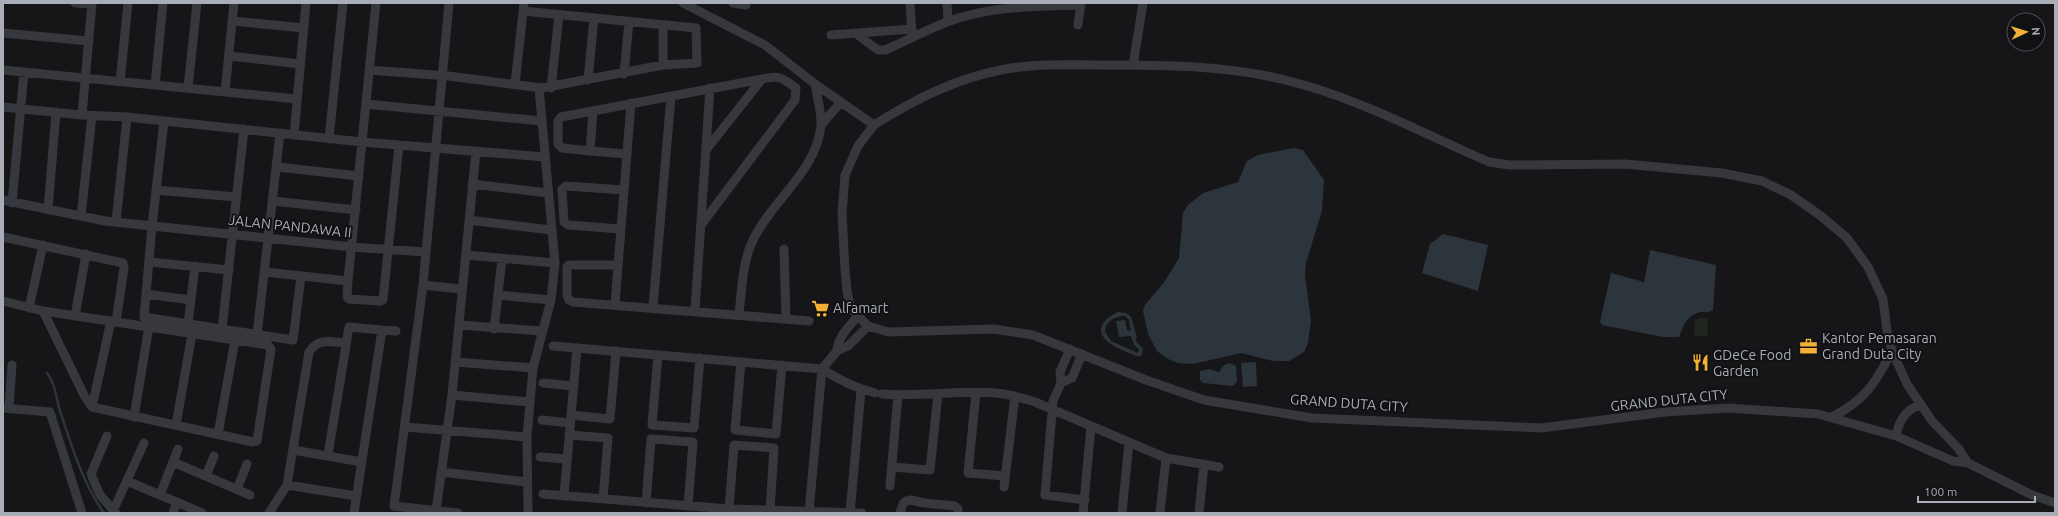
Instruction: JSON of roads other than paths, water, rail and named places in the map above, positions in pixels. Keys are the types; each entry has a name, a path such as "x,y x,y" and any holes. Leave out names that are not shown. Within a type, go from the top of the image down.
{"street":[{"path":"74,3 92,4 82,115"},
{"path":"120,82 128,3"},
{"path":"154,85 163,3"},
{"path":"188,88 197,3"},
{"path":"224,92 234,3"},
{"path":"294,135 306,3"},
{"path":"329,138 343,3"},
{"path":"376,3 348,281 348,298 382,301 389,250 399,145"},
{"path":"449,3 444,75 439,111 423,285 393,510 458,513"},
{"path":"734,3 746,5"},
{"path":"910,3 912,33"},
{"path":"947,3 948,22"},
{"path":"985,3 986,13"},
{"path":"1133,65 1143,3"},
{"path":"687,4 765,45 816,84 874,125 911,102 956,82 1000,70 1036,64 1133,65 1217,69 1284,80 1341,97 1489,162 1510,165 1625,164 1722,174 1762,181 1791,195 1822,216 1847,238 1868,267 1883,299 1887,331 1892,351 1907,384 1932,421 1958,448 1968,463"},
{"path":"855,33 878,50 885,50 912,33 948,22 1026,5 1081,4 1078,25"},
{"path":"369,70 444,75 539,88 550,88 663,65 698,63 696,28 559,16 524,7 515,84"},
{"path":"550,88 559,16"},
{"path":"588,80 594,18"},
{"path":"232,21 304,28"},
{"path":"624,74 629,21"},
{"path":"663,26 663,65"},
{"path":"3,33 89,41"},
{"path":"831,35 855,33 912,33"},
{"path":"229,56 300,64"},
{"path":"3,70 297,99"},
{"path":"7,202 24,72"},
{"path":"626,154 562,148 558,144 558,121 561,117 762,78 777,76 796,88 795,100 702,225"},
{"path":"706,150 762,78"},
{"path":"739,314 746,260 750,248 764,221 809,162 814,153 821,125 816,84"},
{"path":"528,513 527,437 533,368 541,331 551,300 555,263 539,88"},
{"path":"694,310 702,225 710,88"},
{"path":"653,307 671,96"},
{"path":"821,125 841,102"},
{"path":"615,304 631,103"},
{"path":"366,104 542,121"},
{"path":"3,107 92,116 127,117 436,149 545,157"},
{"path":"590,151 593,111"},
{"path":"48,210 56,112"},
{"path":"81,216 92,116"},
{"path":"116,222 127,117"},
{"path":"164,121 152,226 144,317 291,340 294,339 301,276"},
{"name":"GRAND DUTA CITY","path":"874,125 858,146 845,175 843,193 847,291 851,309 868,326 888,332 994,329 1033,335 1146,380 1204,400 1312,418 1541,428 1665,412 1728,408 1798,412 1832,417 1896,436 1953,461 1968,463 2032,495 2055,503"},
{"path":"222,329 244,129"},
{"path":"257,335 280,133"},
{"path":"436,511 452,395 461,289 470,220 476,151"},
{"path":"276,167 359,176"},
{"path":"472,184 548,193"},
{"path":"620,229 568,225 564,222 562,189 566,186 623,190"},
{"path":"156,190 236,198"},
{"path":"273,201 356,210"},
{"name":"JALAN PANDAWA II","path":"7,202 116,222 352,247 426,252"},
{"path":"470,220 551,230"},
{"path":"4,240 43,245 124,264 114,322 92,407"},
{"path":"29,308 43,245"},
{"path":"784,249 786,318"},
{"path":"75,316 86,254"},
{"path":"466,255 502,260 555,263"},
{"path":"494,329 502,260"},
{"path":"149,262 229,270"},
{"path":"618,265 573,264 568,267 567,295 569,300 573,302 694,310 809,321"},
{"path":"188,324 195,266"},
{"path":"265,272 348,281"},
{"path":"423,285 461,289"},
{"path":"146,294 191,300"},
{"path":"498,295 551,300"},
{"path":"3,301 43,311 268,345 270,349 258,439 253,442 92,407 85,397 43,311"},
{"path":"837,351 838,342 841,336 858,316"},
{"path":"459,325 494,329 541,331"},
{"path":"134,417 149,326"},
{"path":"328,455 346,343 351,326 396,331"},
{"path":"809,512 822,369 837,351 848,346 868,326"},
{"path":"354,513 382,330"},
{"path":"176,425 192,334"},
{"path":"218,434 235,340"},
{"path":"269,513 287,485 309,352 315,344 320,342 346,343"},
{"path":"553,346 822,369 837,379 861,390 879,394 995,393 1015,396 1053,409 1166,458 1219,467"},
{"path":"564,496 577,348"},
{"path":"1070,349 1060,372 1061,383 1053,401 1045,495 1085,500"},
{"path":"542,420 610,419 616,351"},
{"path":"1832,417 1852,407 1864,396 1875,382 1892,351"},
{"path":"1061,383 1072,378 1082,354"},
{"path":"658,355 652,424 694,428 700,358"},
{"path":"455,362 533,368"},
{"path":"741,362 735,430 776,434 782,365"},
{"path":"12,365 6,408 50,412 82,513"},
{"path":"543,383 574,386"},
{"path":"850,513 861,390"},
{"path":"976,393 968,472 1005,476"},
{"path":"892,467 930,470 938,394"},
{"path":"452,395 530,402"},
{"path":"890,486 898,395"},
{"path":"1004,487 1015,396"},
{"path":"1896,436 1903,416 1912,407 1920,405"},
{"path":"405,426 527,437"},
{"path":"1083,513 1091,426"},
{"path":"569,435 608,438 603,499"},
{"path":"107,436 91,474 100,495 114,512 144,443"},
{"path":"646,504 651,439 693,442 688,506"},
{"path":"1122,513 1129,442"},
{"path":"729,509 734,445 774,448 770,511"},
{"path":"160,495 178,449"},
{"path":"293,450 362,462"},
{"path":"206,476 214,456"},
{"path":"540,457 567,459"},
{"path":"1160,513 1166,458"},
{"path":"173,462 250,495"},
{"path":"237,490 247,464"},
{"path":"1199,513 1204,464"},
{"path":"441,472 527,482"},
{"path":"127,480 202,513"},
{"path":"287,485 356,496"},
{"path":"543,494 646,504 729,509 862,513"},
{"path":"900,513 906,500 955,506 958,509 958,513"},
{"path":"173,513 177,502"}],"waterway":[{"path":"47,373 54,387 69,439 84,478 104,513"}],"place":[{"name":"Alfamart","path":"820,308"},
{"name":"Kantor Pemasaran Grand Duta City","path":"1809,346"},
{"name":"GDeCe Food Garden","path":"1700,363"}]}
